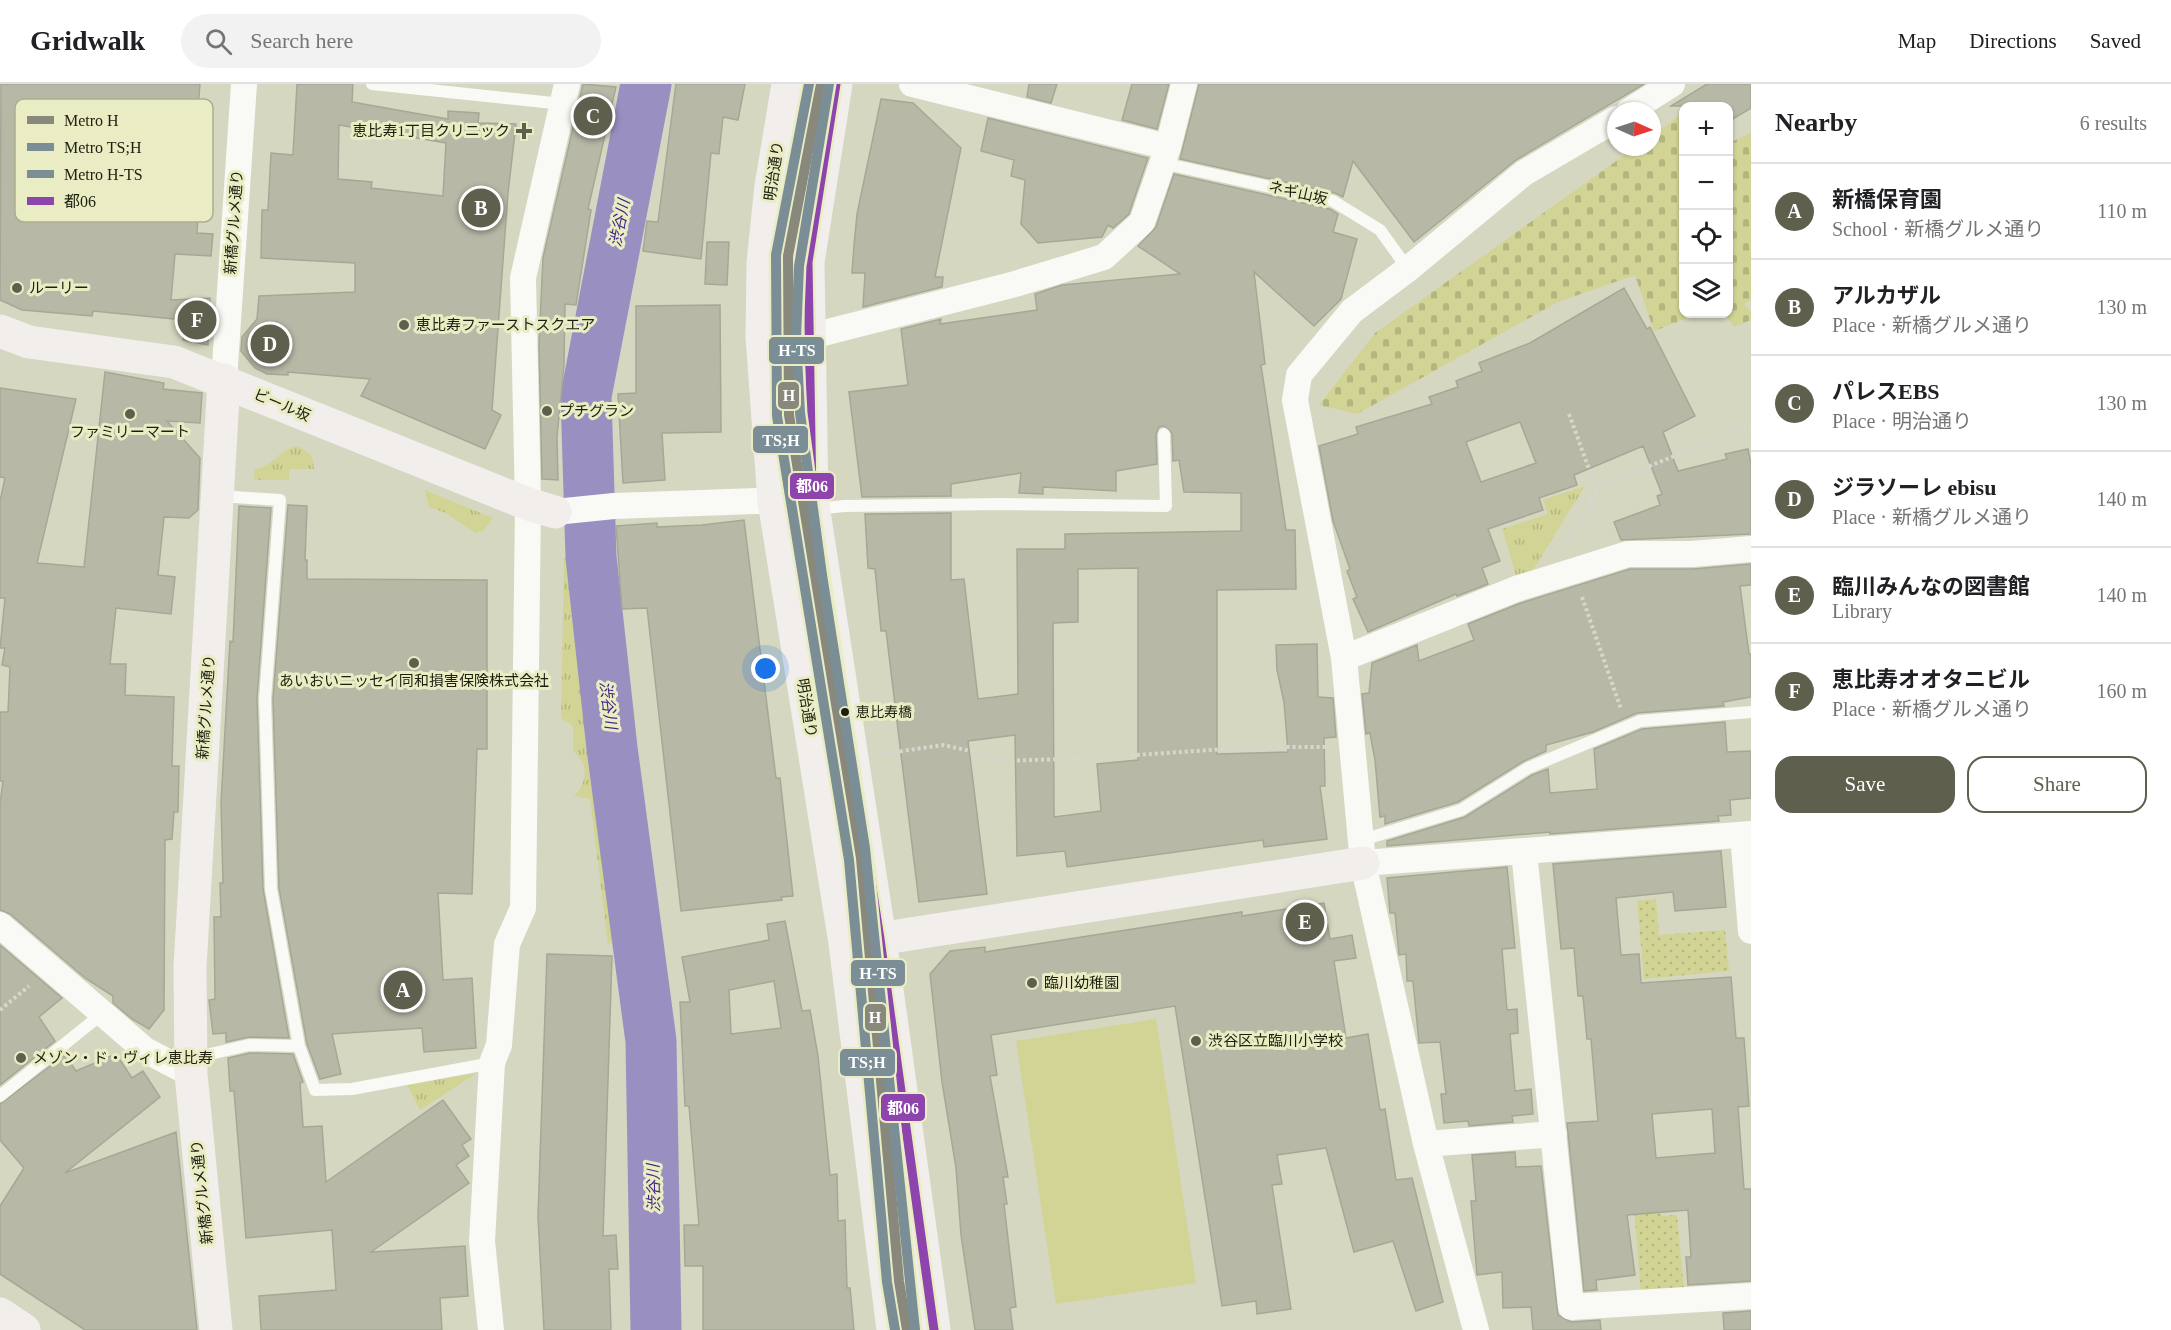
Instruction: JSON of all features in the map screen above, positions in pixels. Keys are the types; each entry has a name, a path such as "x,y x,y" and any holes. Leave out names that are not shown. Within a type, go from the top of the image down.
{"main road":[{"name":"明治通り","path":"788,84 771,186 764,262 762,337 774,501 845,943 893,1330"},
{"path":"836,84 808,262 813,504 880,939 934,1330"},
{"name":"ビール坂","path":"0,331 29,342 174,362 541,508"},
{"name":"新橋グルメ通り","path":"216,1330 190,1066 190,967 224,381"},
{"path":"845,943 880,939 1362,852"},
{"path":"0,1314 24,1330"}],"street":[{"name":"新橋グルメ通り","path":"224,381 244,84"},
{"path":"912,84 1165,155"},
{"path":"808,337 1015,284 1104,256 1142,222 1165,155 1184,84"},
{"path":"1643,102 1672,84"},
{"path":"491,1330 482,1241 492,1063 499,1046 507,944 523,908 541,508 523,278 565,94"},
{"path":"1476,1330 1426,1144 1362,852 1344,658 1295,400 1299,375 1352,311 1408,269 1524,173 1607,124"},
{"path":"541,508 774,501 813,504"},
{"path":"1344,658 1516,589 1628,554 1692,554 1751,549"},
{"path":"1362,852 1524,852 1747,834 1751,931"},
{"path":"1524,852 1571,1307 1751,1296"},
{"path":"0,925 145,1050 190,1066"},
{"path":"1426,1144 1554,1134"}],"lane":[{"path":"372,84 565,94"},
{"name":"ネギ山坂","path":"1165,155 1333,201 1380,230 1408,269"},
{"path":"813,504 844,506 1001,504 1166,506 1164,434"},
{"path":"218,496 280,500 265,699 272,889 299,1046 315,1090 352,1089 492,1063"},
{"path":"1362,852 1461,810 1528,768 1640,721 1751,712"},
{"path":"0,1096 103,1013"},
{"path":"190,1066 249,1045 299,1046"}],"path":[{"path":"1569,414 1597,492"},
{"path":"1628,726 1567,573 1557,560 1600,486 1751,425"},
{"path":"1591,502 1607,561"},
{"path":"878,754 943,745 980,753 1001,761 1093,758 1254,747 1353,747"},
{"path":"0,1010 50,968"}],"green space":[{"path":"1679,116 1679,318 1688,318 1654,331 1635,275 1558,302 1357,414 1319,405 1375,333 1623,156 1661,156 1661,129"},
{"path":"1751,133 1751,300 1744,304 1751,312 1751,320 1734,327 1728,318 1733,318 1733,141"},
{"path":"299,446 312,456 314,469 289,469 289,480 254,480 255,469 267,465 292,447"},
{"path":"1585,486 1533,570 1516,575 1502,529 1548,514 1543,500"},
{"path":"425,490 493,518 483,531 475,533 446,513 429,507"},
{"path":"564,558 568,559 614,943 608,944 590,799 574,796 582,785 584,767 573,751 573,726 561,718"},
{"path":"1656,899 1659,935 1725,930 1729,971 1644,979 1637,901"},
{"path":"1156,1019 1196,1283 1056,1304 1016,1041"},
{"path":"477,1073 420,1110 407,1085"},
{"path":"1659,1195 1661,1216 1677,1215 1684,1290 1641,1293 1633,1197"}],"building":[{"path":"1,84 200,84 199,99 15,99 15,222 198,222 197,233 213,234 211,256 175,254 171,300 210,298 208,345 183,340 184,320 93,311 92,316 22,310 0,300"},
{"path":"297,84 353,84 352,102 448,119 448,111 479,113 478,123 516,124 508,193 492,410 501,415 485,449 361,396 370,379 288,372 288,375 267,374 255,368 241,351 242,337 257,319 259,296 355,292 355,263 261,258 262,210 268,210 271,153 293,155","holes":["339,125 446,143 443,196 371,188 372,182 338,179"]},
{"path":"583,84 616,87 588,209 591,210 576,305 565,304 564,365 557,437 558,480 542,479 539,344 543,258"},
{"path":"676,84 745,84 738,120 723,117 719,154 711,153 701,259 643,251 647,221 658,222"},
{"path":"1029,84 1057,84 1051,103 1027,97"},
{"path":"1132,84 1169,84 1157,129 1122,120"},
{"path":"1199,84 1644,84 1614,102 1607,102 1607,106 1516,160 1414,242 1353,161 1343,197 1335,193 1180,159"},
{"path":"1707,84 1751,84 1751,108 1733,119 1733,102 1679,102 1679,106 1671,106"},
{"path":"881,99 913,103 961,148 935,277 943,277 942,287 863,307 865,273 852,273 854,245 857,214"},
{"path":"988,118 1148,158 1129,214 1113,228 1108,225 1102,237 1038,243 1021,224 1025,180 1011,176 1014,160 981,151"},
{"path":"1174,174 1330,209 1338,214 1333,232 1357,239 1341,299 1314,326 1254,272 1265,364 1261,365 1286,530 1295,530 1296,589 1217,590 1217,754 1288,752 1276,645 1317,644 1318,697 1333,698 1336,737 1324,738 1325,786 1320,786 1327,839 1264,847 1263,840 1067,867 1065,851 1017,856 1015,735 968,741 987,894 919,902 886,631 881,631 875,569 868,568 865,514 951,513 951,580 964,579 978,699 1018,694 1017,549 1065,549 1065,534 1241,531 1241,493 1184,492 1179,460 1173,461 1172,433 1164,426 1159,427 1156,434 1157,464 1116,471 1116,491 1043,487 1043,494 1019,493 1021,473 951,484 951,496 862,497 849,392 908,385 901,329 941,319 940,324 1037,310 1035,294 1062,285 1180,274 1138,246 1156,227","holes":["1138,568 1138,760 1097,764 1101,811 1054,817 1053,623 1078,622 1078,569"]},
{"path":"707,242 729,242 727,285 705,284"},
{"path":"1624,288 1647,329 1650,327 1695,416 1663,432 1678,471 1727,459 1725,454 1748,449 1751,464 1751,534 1621,540 1614,522 1660,505 1657,496 1662,494 1643,446 1574,475 1577,485 1539,498 1543,510 1488,529 1500,561 1482,568 1488,584 1457,596 1456,594 1368,632 1353,599 1357,597 1333,521 1319,446 1358,434 1356,427 1432,404 1429,397 1458,387 1456,381 1482,371 1479,363 1530,343","holes":["1520,422 1536,463 1481,482 1466,442"]},
{"path":"720,305 721,432 662,433 665,480 623,483 618,394 636,393 636,306"},
{"path":"105,372 164,383 163,389 202,393 200,423 167,421 200,458 198,510 189,518 164,517 158,575 175,577 171,614 116,608 110,664 126,664 125,695 174,697 172,766 179,766 178,812 174,812 172,839 165,840 164,1010 149,1029 132,1019 113,1003 113,996 85,978 10,914 0,910 0,803 3,781 0,781 0,712 8,712 10,667 2,665 5,648 0,648 5,598 0,598 0,501 5,478 0,477 0,388 76,399 37,563 84,567"},
{"path":"288,505 307,506 305,560 307,560 307,579 487,580 487,749 477,749 472,894 438,893 443,980 472,978 476,1048 424,1052 422,1028 332,1034 341,1074 320,1079 307,1044 279,888 273,699"},
{"path":"239,506 271,508 257,698 263,889 289,1038 249,1037 226,1042 226,1033 213,1034 209,1000 215,999 214,917 221,917 220,883 223,883 221,803 230,641 233,642"},
{"path":"744,520 776,778 780,778 793,896 781,897 782,900 681,911 647,608 622,609 616,526 657,523 657,527 702,525"},
{"path":"1751,564 1751,585 1740,586 1749,654 1751,654 1751,697 1723,702 1724,706 1637,713 1593,732 1546,745 1546,751 1524,761 1458,802 1385,824 1385,816 1380,817 1375,760 1370,733 1366,734 1362,694 1369,693 1372,663 1417,645 1419,661 1474,640 1468,624 1521,603 1630,569 1693,569"},
{"path":"1725,722 1727,752 1751,751 1751,798 1730,800 1731,815 1718,816 1719,821 1387,846 1387,841 1465,817 1532,775 1548,769 1550,793 1597,789 1594,749 1642,729"},
{"path":"1721,851 1726,907 1675,911 1673,892 1616,898 1621,955 1639,954 1641,983 1731,977 1736,1038 1744,1038 1749,1106 1738,1107 1744,1189 1751,1189 1751,1281 1688,1285 1686,1257 1691,1257 1688,1210 1627,1215 1635,1275 1596,1280 1597,1290 1584,1291 1567,1123 1598,1121 1591,1039 1587,1039 1583,996 1578,996 1574,948 1561,949 1553,864","holes":["1712,1109 1715,1153 1656,1158 1652,1114"]},
{"path":"1507,867 1515,948 1502,949 1507,1010 1517,1009 1518,1033 1510,1034 1515,1091 1531,1089 1533,1114 1512,1116 1513,1122 1469,1126 1468,1121 1444,1123 1441,1094 1446,1094 1440,1042 1419,1043 1413,981 1407,981 1406,954 1399,955 1395,913 1390,913 1387,878"},
{"path":"1324,903 1330,939 1352,935 1356,958 1334,961 1346,1038 1368,1034 1380,1110 1385,1109 1396,1180 1412,1178 1443,1302 1416,1311 1393,1241 1354,1252 1326,1148 1277,1155 1282,1184 1272,1185 1291,1309 1257,1314 1256,1301 1222,1306 1175,1006 991,1035 997,1075 990,1076 1008,1177 1003,1177 1007,1204 1004,1204 1016,1307 1010,1308 1013,1330 975,1330 961,1235 956,1168 942,1082 930,974 950,951 985,947 985,952 1242,912 1242,916"},
{"path":"785,921 802,1011 810,1010 818,1056 830,1175 837,1174 838,1221 845,1220 847,1288 850,1288 854,1330 703,1330 703,1266 685,1266 684,1225 699,1225 689,1106 685,1106 680,1002 690,1002 682,957 769,940 767,924","holes":["774,981 781,1028 731,1034 729,990"]},
{"path":"0,945 62,998 39,1017 55,1041 0,1085"},
{"path":"547,954 612,956 603,1236 616,1235 618,1269 609,1269 611,1330 544,1330 538,1217"},
{"path":"250,1053 293,1054 303,1082 300,1083 303,1127 322,1126 326,1182 443,1100 471,1139 462,1145 469,1156 456,1165 469,1183 371,1252 465,1246 468,1296 440,1298 442,1330 261,1330 259,1296 336,1290 332,1230 246,1238 234,1091 230,1091 228,1058"},
{"path":"116,1054 132,1078 143,1071 160,1097 65,1173 176,1132 197,1330 85,1330 0,1274 0,1206 24,1168 0,1140 0,1104 65,1055 76,1071"},
{"path":"1515,1152 1516,1167 1541,1166 1558,1315 1571,1322 1600,1320 1601,1330 1533,1330 1531,1307 1503,1308 1502,1272 1477,1275 1471,1201 1476,1201 1472,1155"},
{"path":"1751,1311 1751,1330 1724,1330 1723,1313"}],"waterway":[{"name":"渋谷川","path":"646,84 586,396 591,557 612,748 651,1041 656,1330"}],"metro line":[{"name":"TS;H","path":"809,84 776,255 777,416 849,860 887,1282 895,1330"},
{"name":"H","path":"821,84 788,256 789,415 861,858 899,1281 907,1330"},
{"name":"H-TS","path":"829,84 799,266 796,338 800,413 822,575 865,848 915,1330"}],"transit line":[{"name":"都06","path":"836,84 808,262 812,499 880,939 934,1330"}],"place":[{"name":"パレスEBS","path":"593,116"},
{"name":"恵比寿1丁目クリニック","path":"524,131"},
{"name":"アルカザル","path":"481,208"},
{"name":"ルーリー","path":"17,288"},
{"name":"恵比寿オオタニビル","path":"197,320"},
{"name":"恵比寿ファーストスクエア","path":"404,325"},
{"name":"ジラソーレ ebisu","path":"270,344"},
{"name":"プチグラン","path":"547,411"},
{"name":"ファミリーマート","path":"130,414"},
{"name":"あいおいニッセイ同和損害保険株式会社","path":"414,663"},
{"name":"恵比寿橋","path":"845,712"},
{"name":"臨川みんなの図書館","path":"1305,922"},
{"name":"臨川幼稚園","path":"1032,983"},
{"name":"新橋保育園","path":"403,990"},
{"name":"渋谷区立臨川小学校","path":"1196,1041"},
{"name":"メゾン・ド・ヴィレ恵比寿","path":"21,1058"}]}
